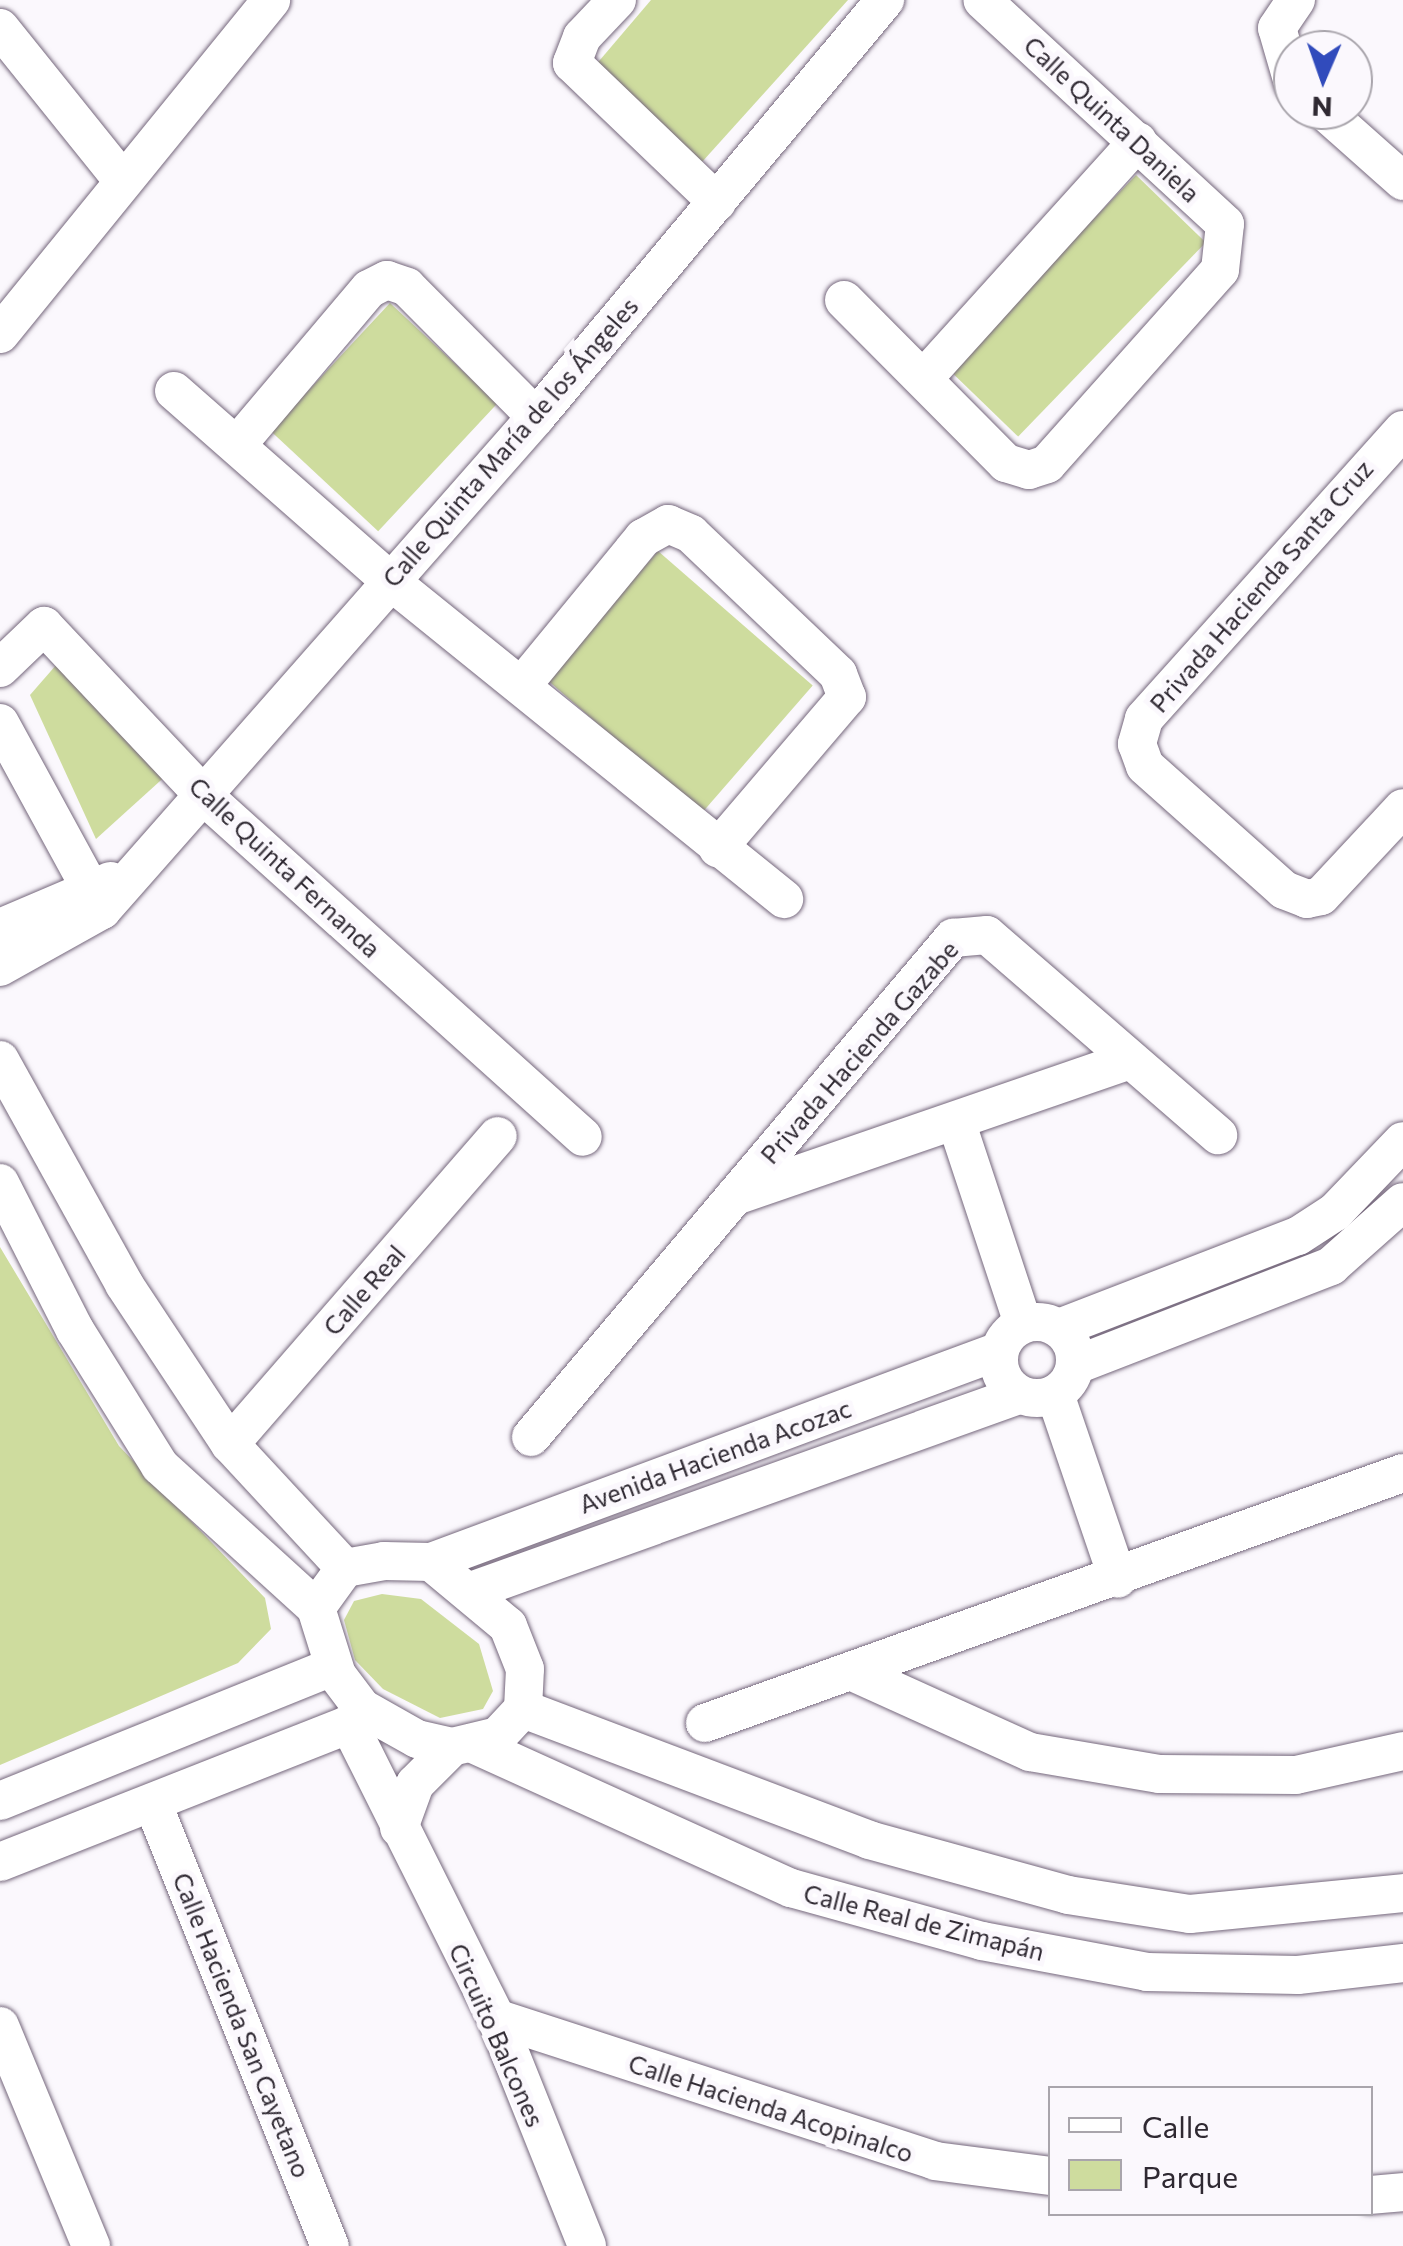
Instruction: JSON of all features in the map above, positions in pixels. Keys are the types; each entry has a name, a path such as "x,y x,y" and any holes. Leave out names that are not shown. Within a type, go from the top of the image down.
{"street":[{"path":"618,0 582,37 572,62 717,202"},
{"name":"Calle Quinta María de los Ángeles","path":"0,967 127,877 204,797 389,580 536,417 884,0"},
{"name":"Calle Quinta Daniela","path":"924,378 1006,463 1048,464 1220,270 1229,245 1225,224 982,0"},
{"path":"1277,30 1296,0"},
{"path":"0,334 252,6"},
{"path":"0,28 119,176"},
{"path":"1346,130 1403,180"},
{"path":"844,300 924,378 1138,141"},
{"path":"238,445 369,289 387,280 407,287 536,417"},
{"path":"174,391 389,580 524,683 784,899"},
{"name":"Privada Hacienda Santa Cruz","path":"1403,430 1144,719 1137,744 1146,766 1284,890 1308,899 1322,896 1403,808"},
{"path":"524,683 643,538 668,524 691,534 838,674 847,697 840,716 718,848"},
{"name":"Calle Quinta Fernanda","path":"0,668 44,626 204,797 583,1137"},
{"path":"0,723 96,898"},
{"name":"Calle Quinta María de los Ángeles","path":"0,928 96,898"},
{"name":"Privada Hacienda Gazabe","path":"532,1437 953,938 971,931 1218,1135"},
{"path":"0,1060 124,1284 230,1444 345,1568"},
{"name":"Privada Hacienda Gazabe","path":"735,1196 958,1127 1127,1061"},
{"path":"958,1127 1027,1334 1050,1385 1118,1578"},
{"name":"Calle Real","path":"230,1444 498,1136"},
{"name":"Avenida Hacienda Acozac","path":"431,1562 1027,1334 1298,1236 1336,1212 1403,1141"},
{"path":"0,1183 75,1330 160,1466 316,1608 332,1667 360,1720"},
{"name":"Avenida Hacienda Acozac","path":"474,1590 1050,1385 1331,1266 1403,1202"},
{"path":"1027,1334 999,1368 1050,1385"},
{"path":"705,1723 855,1673 1403,1473"},
{"path":"345,1568 431,1562 474,1590 508,1626 525,1669 523,1709 498,1736 462,1746 415,1784 398,1828"},
{"path":"316,1608 345,1568"},
{"path":"0,1800 332,1667"},
{"path":"855,1673 1030,1752 1159,1774 1296,1775 1403,1751"},
{"path":"523,1709 869,1840 1068,1895 1190,1914 1403,1894"},
{"path":"0,1862 360,1720 462,1746"},
{"name":"Circuito Balcones","path":"360,1720 398,1828 496,2018 586,2246"},
{"name":"Calle Real de Zimapán","path":"462,1746 791,1888 982,1941 1147,1972 1298,1975 1403,1964"},
{"name":"Calle Hacienda San Cayetano","path":"153,1804 330,2246"},
{"name":"Calle Hacienda Acopinalco","path":"496,2018 935,2160 1048,2176"},
{"path":"0,2026 91,2246"},
{"path":"1373,2196 1403,2192"}],"green space":[{"path":"651,0 848,0 702,162 594,67"},
{"path":"1136,175 1206,242 1018,437 948,369"},
{"path":"390,303 498,403 378,531 271,431"},
{"path":"658,551 813,685 701,814 546,679"},
{"path":"57,664 170,772 96,839 30,695"},
{"path":"0,1247 119,1446 265,1598 271,1629 238,1663 0,1765"},
{"path":"382,1594 421,1599 479,1644 493,1691 483,1709 440,1718 383,1689 355,1660 344,1620 354,1601"}]}
